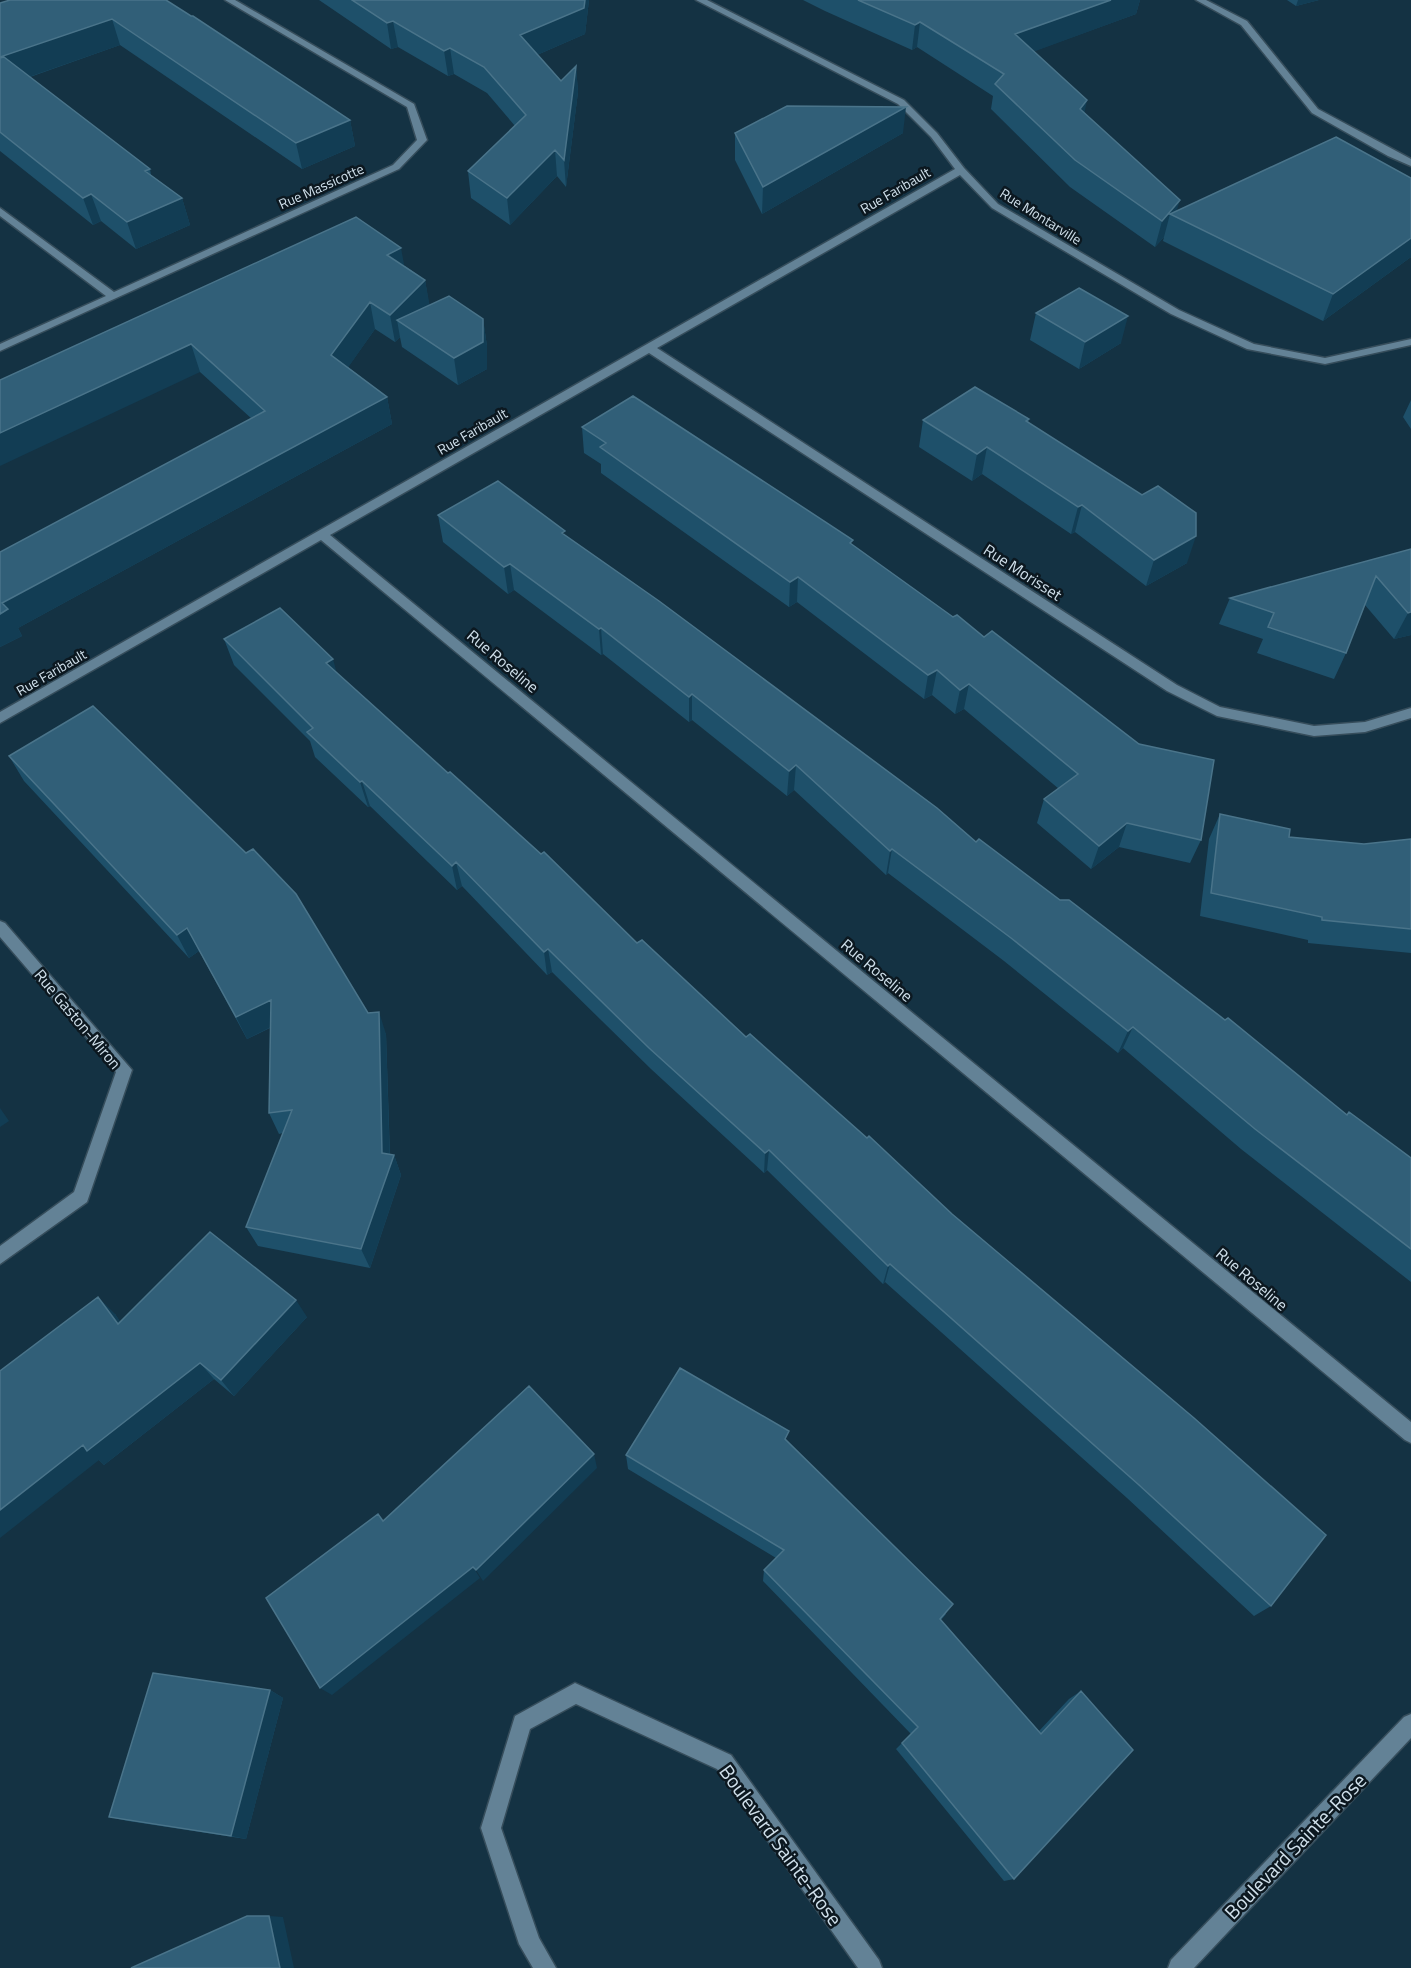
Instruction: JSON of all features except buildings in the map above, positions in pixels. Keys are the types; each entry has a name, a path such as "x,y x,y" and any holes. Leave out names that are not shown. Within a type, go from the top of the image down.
{"street":[{"name":"Rue Massicotte","path":"0,348 396,166 422,140 411,106 230,0"},
{"name":"Rue Montarville","path":"699,0 901,102 934,135 961,170 995,206 1174,312 1251,347 1325,361 1411,342"},
{"path":"1200,0 1244,23 1315,111 1411,163"},
{"name":"Rue Faribault","path":"0,718 961,170"},
{"path":"0,211 112,295"},
{"name":"Rue Morisset","path":"648,347 1172,688 1217,711 1314,731 1365,727 1411,713"},
{"name":"Rue Roseline","path":"321,534 1411,1434"},
{"name":"Rue Gaston-Miron","path":"0,927 124,1070 81,1197 0,1256"},
{"name":"Boulevard Sainte-Rose","path":"545,1968 530,1944 491,1828 522,1723 575,1693 724,1762 871,1968"},
{"name":"Boulevard Sainte-Rose","path":"1179,1968 1411,1724"}]}
